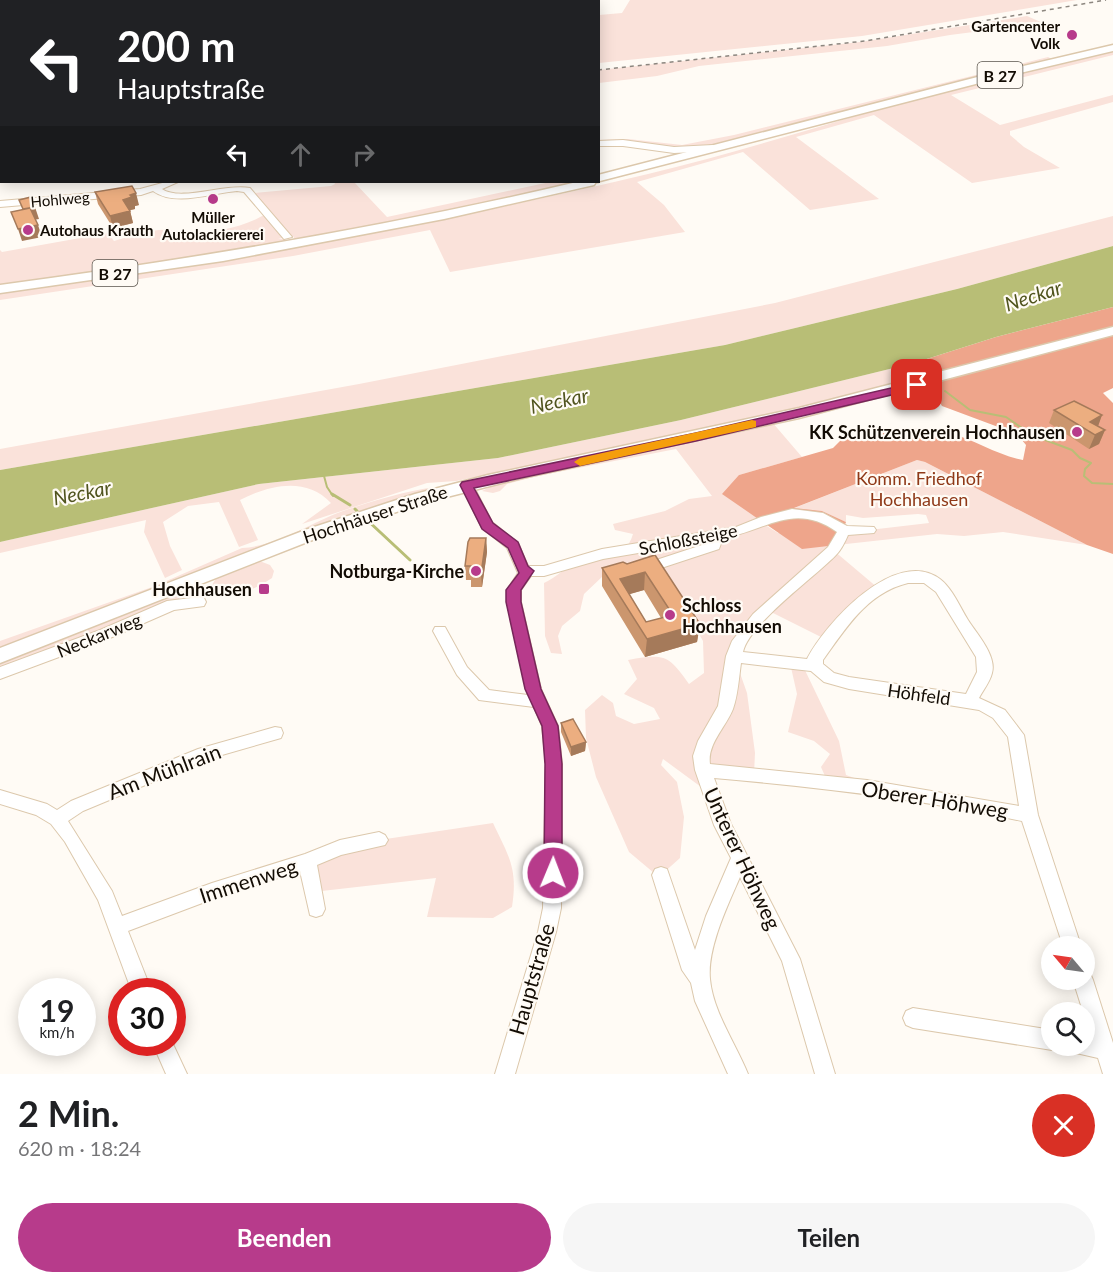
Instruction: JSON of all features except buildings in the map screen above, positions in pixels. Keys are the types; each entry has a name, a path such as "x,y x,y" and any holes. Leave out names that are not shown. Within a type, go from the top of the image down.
{"main road":[{"name":"B 27","path":"600,179 993,76 1113,48"},
{"name":"B 27","path":"0,289 229,256 342,236 586,183"},
{"name":"Hochhäuser Straße","path":"0,656 268,549 375,511 467,485 834,405 937,380 1113,332"}],"street":[{"path":"600,144 623,143 686,151 722,147"},
{"path":"645,147 667,162 668,155 656,148"},
{"name":"Hohlweg","path":"0,204 124,194 171,183"},
{"name":"Hohlweg","path":"155,188 166,196 231,189 247,190 286,237"},
{"path":"467,485 487,525 513,546 522,569 527,571"},
{"name":"Schloßsteige","path":"527,571 534,573 602,554 717,536 739,531 785,513 798,512 827,518 844,531"},
{"path":"844,531 869,530"},
{"name":"Unterer Höhweg","path":"825,1074 791,959 723,825 703,770 701,756 706,741 719,723 726,706 737,645 758,618 833,550 844,531"},
{"path":"633,572 714,546 717,536"},
{"name":"Hauptstraße","path":"505,1074 514,1037 540,958 552,908 554,764 550,726 533,689 513,602 514,590 527,571"},
{"path":"814,666 815,659 870,592 886,583 922,576 934,580 941,588 983,657 985,672 970,701"},
{"name":"Neckarweg","path":"0,673 105,634 172,605 199,602"},
{"path":"440,631 462,671 485,696 540,702"},
{"name":"Höhfeld","path":"734,656 814,666 829,678 849,683 970,701 985,706 999,714 1016,735 1029,815"},
{"name":"Am Mühlrain","path":"57,819 77,806 194,758 274,734"},
{"name":"Oberer Höhweg","path":"703,770 890,790 970,802 1029,815 1069,936"},
{"path":"0,797 40,809 57,819 71,837 106,897 137,978"},
{"name":"Immenweg","path":"118,926 212,891 307,861 340,848 380,840"},
{"path":"738,1074 705,1001 700,978 701,960 707,939 740,858"},
{"path":"307,861 316,909"},
{"path":"661,875 692,970 700,978"},
{"path":"1086,990 1113,1074"},
{"path":"913,1018 1041,1039"},
{"path":"1095,1048 1105,1049"},
{"path":"169,1056 177,1074"}],"green space":[{"path":"630,0 1077,0 862,36 600,63 600,15 622,13"},
{"path":"1027,16 1043,23 887,46 699,66 657,76 600,83 600,70 860,42"},
{"path":"1113,50 1113,55 951,95 1000,125 1113,95 1113,102 1010,131 1010,135 1024,147 1060,168 972,183 874,115 796,137 879,199 810,210 743,152 637,182 664,205 685,232 450,272 430,230 293,256 0,300 0,292 163,269 326,242 568,193 703,160 929,95"},
{"path":"1048,57 1054,60 718,145 686,150 600,143 600,140 628,139 682,145 734,135"},
{"path":"355,183 387,217 545,183 568,183 434,215 295,240 293,236 278,239 285,239 287,243 0,286 0,250 2,252 108,233 114,241 151,231 171,230 188,236 219,230 239,226 267,213 253,193"},
{"path":"1113,216 1113,246 957,289 725,345 0,470 0,449 359,384 775,303"},
{"path":"914,363 924,380 573,457 456,481 427,483 302,524 331,503 310,489 299,486 263,490 240,500 258,540 239,547 219,502 188,506 163,522 170,546 182,570 165,578 144,532 146,520 0,553 0,542 259,484 498,458 681,420"},
{"name":"Komm. Friedhof Hochhausen","path":"772,422 802,457 739,475 759,521 778,533 869,530 929,523 926,515 918,514 863,518 846,515 846,522 822,511 792,509 917,460 1087,545 1003,532 964,536 937,534 837,545 833,550 878,588 829,641 767,610 734,656 747,693 755,753 754,774 703,770 712,795 663,759 661,765 677,782 684,817 680,858 661,875 654,873 629,852 596,777 586,738 585,710 602,695 613,703 616,716 634,724 660,719 654,708 624,694 637,679 628,660 664,658 676,667 689,684 704,673 703,641 659,563 603,576 584,594 580,611 562,626 558,636 562,654 551,653 545,636 544,583 584,557 609,554 623,549 633,534 615,530 613,524 665,511 689,499 712,496 676,449 537,476 507,484 500,491 493,493 482,491 500,482"},
{"path":"434,487 198,578 208,592 199,602 172,605 0,673 0,641 155,586 242,548 281,539 343,511 388,497"},
{"path":"257,560 270,565 274,571 272,578 250,590 232,595 217,592 212,585 218,575"},
{"path":"790,663 802,664 839,741 846,775 890,791 828,783 821,767 830,754 814,741 788,732 797,694"},
{"path":"493,823 511,863 514,894 512,907 493,918 427,917 436,878 313,892 307,861 379,840"}],"shaded area":[{"path":"1113,307 1113,388 1103,393 1113,403 1113,554 1087,545 917,460 794,508 822,511 846,522 837,545 802,549 722,494 739,475 833,448 841,440 895,430 922,429 950,433 1004,455 1023,460 1026,445 1017,434 942,406 914,363 996,337"}],"water":[{"name":"Neckar","path":"1113,246 1113,307 996,337 914,363 681,420 498,458 259,484 0,542 0,470 725,345 957,289"}],"waterway":[{"path":"907,361 927,377"},
{"path":"945,391 970,410 1006,417 1032,435 1072,450 1080,458 1091,463 1085,469 1084,476 1092,483 1113,484"},
{"path":"324,476 333,496"},
{"path":"332,494 350,505"},
{"path":"366,519 410,560"}],"railway":[{"path":"600,70 865,41 1106,0"}],"slow traffic":[{"path":"580,462 752,424"}],"place":[{"name":"Gartencenter Volk","path":"1072,35"},
{"name":"Müller Autolackiererei","path":"213,199"},
{"name":"Autohaus Krauth","path":"28,230"},
{"name":"KK Schützenverein Hochhausen","path":"1077,432"},
{"name":"Notburga-Kirche","path":"476,571"},
{"name":"Hochhausen","path":"264,589"},
{"name":"Schloss Hochhausen","path":"670,615"}],"route":[{"path":"553,873 554,764 550,726 533,689 513,602 514,590 527,571 522,569 513,546 494,533 487,525 467,485 696,437 917,385"}]}
